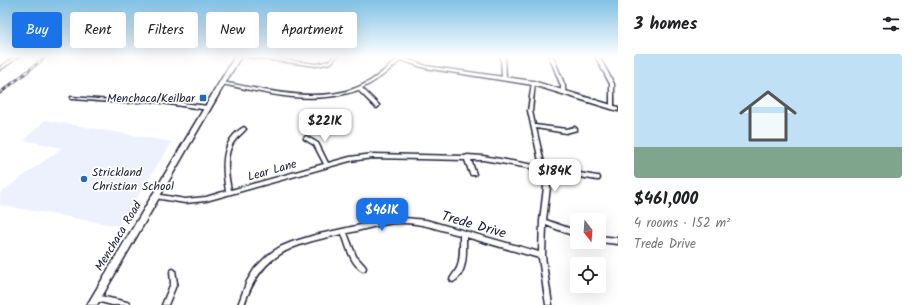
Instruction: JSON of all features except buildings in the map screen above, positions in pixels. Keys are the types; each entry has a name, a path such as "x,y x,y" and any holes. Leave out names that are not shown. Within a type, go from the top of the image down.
{"main road":[{"name":"Menchaca Road","path":"92,305 230,70"}],"street":[{"path":"222,84 309,96 333,95 359,88 377,78 386,70"},
{"path":"448,70 533,83 618,109"},
{"path":"504,70 504,78"},
{"path":"557,70 563,86 563,92"},
{"path":"605,70 612,84 612,107"},
{"path":"533,83 530,107 546,187 542,256 549,305"},
{"path":"359,88 377,106"},
{"path":"73,98 121,102 156,100 208,108"},
{"path":"534,126 566,131 574,129"},
{"path":"229,192 224,173 225,160 234,139 244,129"},
{"path":"306,138 316,144 327,165"},
{"name":"Lear Lane","path":"156,196 177,200 193,200 229,192 327,165 368,157 467,157 492,159 597,178"},
{"path":"467,157 473,174"},
{"name":"Trede Drive","path":"241,305 252,278 260,267 274,254 292,245 390,221 407,220 426,223 463,232 542,256"},
{"path":"543,221 570,231"},
{"path":"344,232 354,258 363,268"},
{"path":"454,279 460,272 463,232"},
{"path":"606,240 618,241"},
{"path":"165,305 174,283 173,272"},
{"path":"96,298 127,305"}],"shaded area":[{"name":"Strickland Christian School","path":"45,120 172,142 119,226 0,205 0,193 62,148 24,140"}],"railway":[{"path":"0,93 29,70"}],"place":[{"name":"Menchaca/Keilbar","path":"203,98"},
{"name":"Strickland Christian School","path":"84,179"}]}
